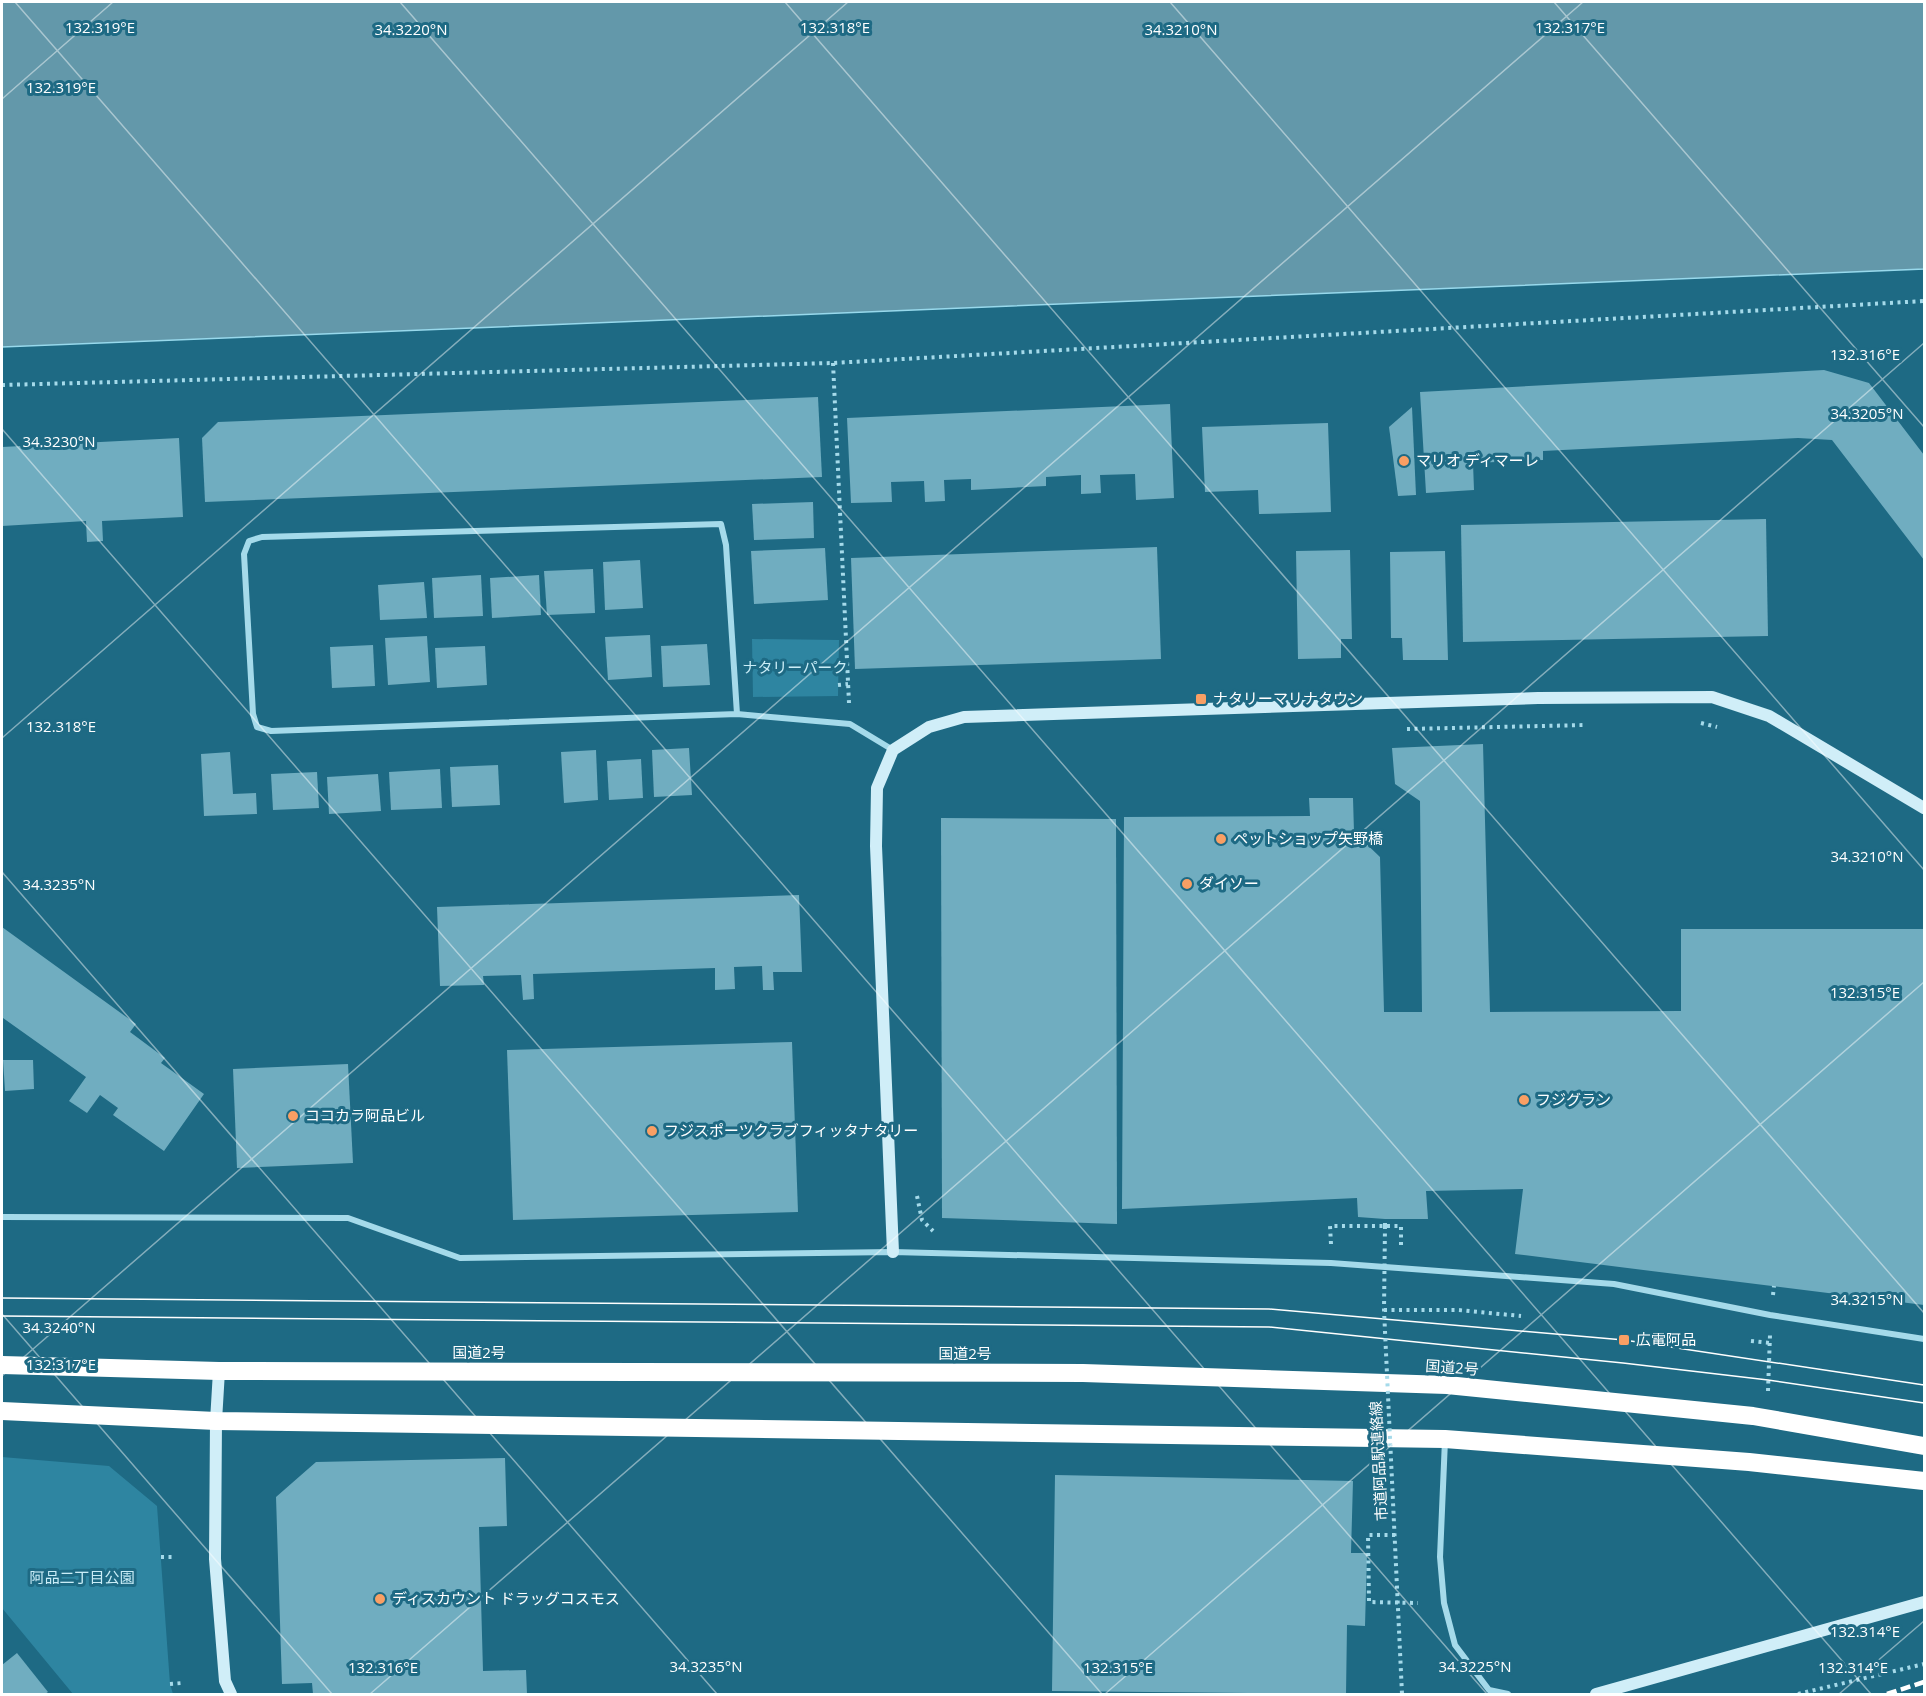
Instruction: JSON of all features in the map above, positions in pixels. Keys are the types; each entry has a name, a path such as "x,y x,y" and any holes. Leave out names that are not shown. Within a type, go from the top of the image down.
{"highway":[{"name":"国道2号","path":"2,1365 219,1371 1083,1372 1447,1385 1753,1416 1924,1446"},
{"path":"2,1411 216,1421 1445,1439 1749,1462 1924,1481"}],"street":[{"path":"737,714 726,545 721,524 262,537 249,541 244,554 253,714 257,727 271,731 737,714 850,724 893,750"},
{"path":"893,1252 876,846 877,788 893,750 929,727 964,717 1538,698 1712,697 1769,716 1924,808"},
{"path":"2,1217 348,1218 460,1258 893,1252 1389,1266 1614,1284 1770,1315 1924,1339"},
{"path":"219,1371 216,1421 215,1559 225,1681 231,1695"},
{"path":"1445,1439 1440,1557 1444,1603 1455,1645 1489,1690 1508,1695"},
{"path":"1596,1695 1924,1602"}],"path":[{"path":"2,385 833,363 1924,301"},
{"path":"833,363 850,724"},
{"path":"838,685 848,684"},
{"path":"1696,722 1724,728"},
{"path":"1396,730 1588,724"},
{"path":"915,1186 922,1220 937,1235"},
{"name":"市道阿品駅連絡線","path":"1385,1219 1384,1310 1402,1695"},
{"path":"1330,1226 1401,1226"},
{"path":"1378,1250 1389,1250"},
{"path":"1762,1293 1773,1295"},
{"path":"1384,1310 1458,1310 1521,1317"},
{"path":"1768,1399 1770,1315"},
{"path":"1751,1341 1770,1343"},
{"path":"1395,1535 1368,1535 1370,1602 1418,1603"},
{"path":"161,1557 174,1557"},
{"path":"1798,1695 1924,1664"},
{"path":"170,1684 182,1683"}],"green space":[{"name":"ナタリーパーク","path":"752,639 839,640 838,696 753,697"},
{"name":"阿品二丁目公園","path":"2,1457 109,1466 157,1506 170,1684 173,1694 73,1694 2,1608"}],"shaded area":[{"path":"2,2 1924,2 1924,269 2,347"}],"building":[{"path":"1824,370 1869,383 1924,455 1924,560 1832,440 1798,438 1543,451 1543,460 1473,463 1474,490 1426,493 1420,392"},
{"path":"818,397 822,477 205,502 202,438 218,422"},
{"path":"1170,404 1174,498 1136,500 1135,474 1100,475 1101,493 1081,494 1081,475 1046,477 1046,486 971,490 971,479 944,480 945,501 925,502 924,481 891,482 892,502 851,503 847,418"},
{"name":"マリオ ディマーレ","path":"1412,407 1416,495 1398,496 1389,427"},
{"path":"1328,423 1331,512 1259,514 1258,490 1205,492 1202,427"},
{"path":"179,438 183,517 102,521 103,541 87,542 86,521 2,526 2,447"},
{"path":"813,502 814,538 754,540 752,504"},
{"path":"1766,519 1768,636 1463,642 1461,525"},
{"path":"1157,547 1161,659 855,669 851,558"},
{"path":"825,548 828,600 754,604 751,551"},
{"path":"1350,550 1352,639 1341,639 1341,658 1298,659 1296,551"},
{"path":"1445,551 1448,660 1403,660 1402,638 1391,638 1390,552"},
{"path":"640,560 643,608 605,610 603,562"},
{"path":"593,569 595,613 547,615 544,571"},
{"path":"481,575 483,616 434,618 432,578"},
{"path":"539,575 541,615 492,618 490,578"},
{"path":"424,582 427,618 380,620 378,585"},
{"path":"650,635 652,677 608,680 605,637"},
{"path":"427,636 430,682 388,685 385,638"},
{"path":"707,644 710,685 663,687 661,646"},
{"path":"373,645 375,686 332,688 330,647"},
{"path":"485,646 487,685 437,688 435,648"},
{"name":"フジグラン","path":"1483,744 1490,1012 1681,1011 1681,929 1924,929 1924,1305 1515,1254 1523,1189 1426,1191 1428,1219 1358,1217 1357,1198 1122,1209 1124,817 1310,816 1309,798 1353,798 1354,832 1380,857 1384,1012 1422,1012 1420,801 1395,784 1392,748"},
{"path":"689,748 692,795 654,797 652,750"},
{"path":"596,750 598,800 564,803 561,752"},
{"path":"230,752 233,794 256,793 257,814 204,816 201,754"},
{"path":"641,759 643,798 609,800 607,761"},
{"path":"498,765 500,805 452,807 450,767"},
{"path":"440,769 442,808 391,810 389,772"},
{"path":"317,772 319,808 273,810 271,774"},
{"path":"378,774 381,811 329,814 327,777"},
{"path":"941,818 1116,819 1117,1224 942,1218"},
{"path":"799,895 802,972 773,972 774,990 763,990 762,966 734,967 735,989 715,990 715,968 533,974 534,999 523,1000 521,975 483,976 484,985 440,986 437,907"},
{"path":"2,927 136,1024 130,1032 165,1058 161,1063 204,1094 164,1151 113,1115 118,1108 100,1095 87,1113 69,1101 86,1077 3,1018 2,1021"},
{"name":"フジスポーツクラブフィッタナタリー","path":"792,1042 798,1212 513,1220 507,1050"},
{"path":"3,1060 33,1060 34,1089 5,1091"},
{"name":"ココカラ阿品ビル","path":"348,1064 353,1163 237,1168 233,1069"},
{"name":"ディスカウント ドラッグコスモス","path":"505,1458 507,1526 479,1527 483,1671 526,1670 527,1694 313,1694 312,1683 282,1684 276,1497 316,1462"},
{"path":"1055,1475 1353,1481 1351,1553 1367,1553 1365,1626 1347,1625 1346,1694 1052,1691"},
{"path":"17,1653 48,1692 45,1694 2,1694 2,1665"}],"tram line":[{"path":"2,1298 1269,1309 1624,1340 1924,1385"},
{"path":"2,1316 1269,1327 1623,1363 1768,1380 1924,1403"}],"railway":[{"path":"1887,1694 1924,1682"}],"place":[{"name":"マリオ ディマーレ","path":"1404,461"},
{"name":"ナタリーマリナタウン","path":"1201,699"},
{"name":"ペットショップ矢野橋","path":"1221,839"},
{"name":"ダイソー","path":"1187,884"},
{"name":"フジグラン","path":"1524,1100"},
{"name":"ココカラ阿品ビル","path":"293,1116"},
{"name":"フジスポーツクラブフィッタナタリー","path":"652,1131"},
{"name":"広電阿品","path":"1624,1340"},
{"name":"ディスカウント ドラッグコスモス","path":"380,1599"}]}
